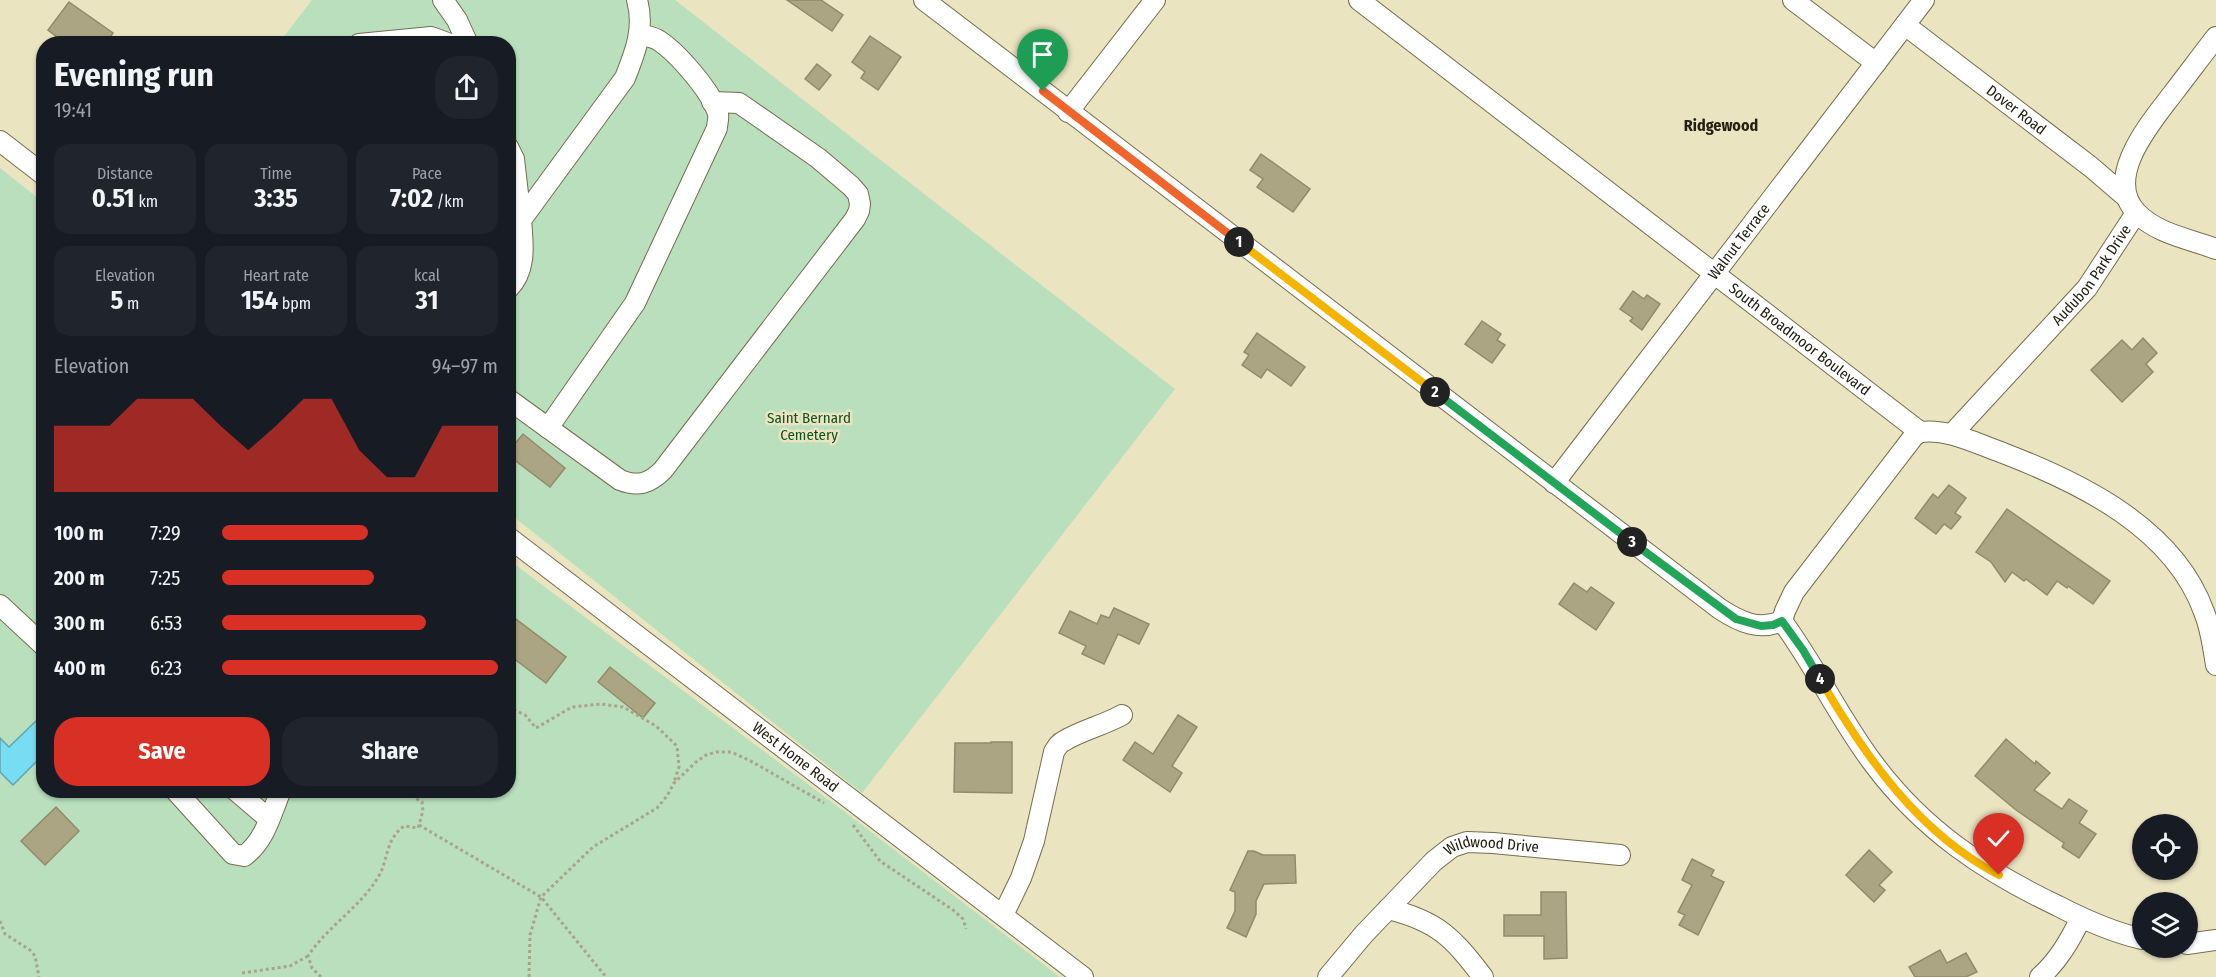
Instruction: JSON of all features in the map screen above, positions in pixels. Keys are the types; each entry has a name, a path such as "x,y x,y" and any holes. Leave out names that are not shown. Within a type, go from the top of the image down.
{"street":[{"path":"443,0 457,20 464,36"},
{"path":"521,220 625,78 640,34 637,0"},
{"path":"924,0 1720,609 1736,619 1761,626 1773,625 1782,621"},
{"path":"1068,112 1155,0"},
{"name":"South Broadmoor Boulevard","path":"1359,0 1920,432"},
{"path":"1793,0 1815,7 1876,63"},
{"name":"Walnut Terrace","path":"1554,483 1924,0"},
{"name":"Dover Road","path":"1905,25 2091,167 2131,205 2162,230 2216,249"},
{"path":"548,428 635,303 717,128 718,116 712,102 686,64 656,39 640,34"},
{"name":"Audubon Park Drive","path":"1952,434 2087,288 2131,205 2125,183 2128,167 2145,130 2216,37"},
{"path":"516,405 620,480 631,484 643,484 655,479 770,331 859,211 858,194 818,159 739,103 712,102"},
{"path":"0,141 36,169"},
{"path":"516,176 524,251 521,269 516,279"},
{"path":"1782,621 1794,592 1914,436 1920,432 1929,431 1952,434 2021,460 2061,478 2112,506 2136,523 2178,564 2192,586 2204,611 2212,637 2216,665"},
{"name":"West Home Road","path":"516,543 1083,977"},
{"path":"0,605 36,639"},
{"path":"1782,621 1803,650 1873,763 1932,828 1991,871 2081,918 2132,937"},
{"path":"1003,915 1021,878 1034,841 1057,746 1062,741 1100,727 1122,715"},
{"path":"182,798 234,854 244,856 260,841 278,798"},
{"path":"245,798 269,819"},
{"name":"Wildwood Drive","path":"1388,909 1434,861 1452,847 1467,842 1620,855"},
{"path":"1328,977 1388,909 1426,921 1443,932 1458,944 1483,977"},
{"path":"2040,977 2051,968 2066,948 2081,918"},
{"path":"2198,942 2216,940"}],"path":[{"path":"516,711 525,715 536,728 572,707 601,704 623,707 656,726 677,746 679,767 674,783 657,808 593,847 541,897 530,935 529,977"},
{"path":"674,783 696,762 706,756 716,752 731,752 832,808"},
{"path":"242,973 290,966 308,956 325,933 340,921 376,881 386,852 398,830 404,826 418,828 423,811 422,802 415,798"},
{"path":"848,819 880,861 953,910 963,919 966,929"},
{"path":"419,825 541,897 606,977"},
{"path":"0,921 5,934 30,950 35,956 39,977"},
{"path":"308,956 312,968 321,977"}],"green space":[{"name":"Saint Bernard Cemetery","path":"312,0 675,0 1175,389 862,793 516,519 516,36 284,36"},
{"path":"0,168 36,196 36,798 516,798 516,565 845,812 1060,977 0,977"}],"water":[{"path":"36,721 36,762 13,785 0,772 0,738 9,747"}],"building":[{"path":"787,0 821,0 843,15 832,31"},
{"path":"69,2 113,33 111,36 56,36 48,30"},
{"path":"870,36 901,57 878,90 861,78 865,72 852,62"},
{"path":"817,64 831,75 819,90 805,79"},
{"path":"1261,154 1310,189 1293,212 1257,187 1263,179 1250,170"},
{"path":"1633,291 1644,299 1647,295 1660,304 1642,330 1630,321 1633,318 1620,309"},
{"path":"1482,321 1501,334 1497,340 1505,345 1492,363 1465,344"},
{"path":"1257,333 1305,367 1291,386 1267,369 1261,378 1242,365 1249,355 1244,352"},
{"path":"2143,338 2157,353 2146,364 2153,372 2122,402 2091,370 2122,340 2132,350"},
{"path":"523,434 565,468 550,487 516,461 516,442"},
{"path":"1949,485 1966,498 1955,513 1961,517 1951,529 1944,524 1936,534 1915,518 1933,494 1938,498"},
{"path":"2007,509 2110,581 2093,604 2057,581 2047,595 2026,579 2024,581 2012,572 2005,582 1991,562 1976,552"},
{"path":"1574,583 1587,592 1591,587 1614,603 1596,630 1559,604"},
{"path":"1114,608 1149,624 1139,644 1118,634 1104,664 1082,654 1086,646 1059,633 1070,611 1097,624 1101,615 1109,618"},
{"path":"516,619 566,657 546,683 516,660"},
{"path":"610,667 655,703 643,718 598,682"},
{"path":"1178,715 1197,727 1172,766 1182,773 1170,792 1123,760 1135,742 1153,754"},
{"path":"2006,739 2035,764 2036,761 2050,773 2034,790 2062,809 2069,799 2087,811 2079,823 2096,834 2079,858 2062,847 2064,843 2016,810 1975,776"},
{"path":"1012,742 1012,793 954,792 955,743"},
{"path":"56,807 79,831 45,865 21,841"},
{"path":"1869,850 1892,872 1879,885 1885,890 1874,902 1846,875"},
{"path":"1248,851 1263,855 1295,855 1296,883 1264,884 1256,901 1256,914 1246,937 1227,928 1235,911 1235,892 1230,890"},
{"path":"1692,859 1714,870 1711,876 1724,882 1698,935 1679,925 1685,915 1678,912 1692,885 1682,880"},
{"path":"1541,892 1566,892 1567,958 1544,959 1544,936 1504,936 1504,915 1541,915"},
{"path":"1940,950 1947,963 1966,953 1977,972 1966,977 1915,977 1909,967"}],"district":[{"name":"Ridgewood","path":"1721,125"}],"route":[{"path":"1043,91 1720,609 1749,624 1773,625 1782,621 1803,650 1873,763 1900,795 1932,828 1958,849 1999,875"}]}
